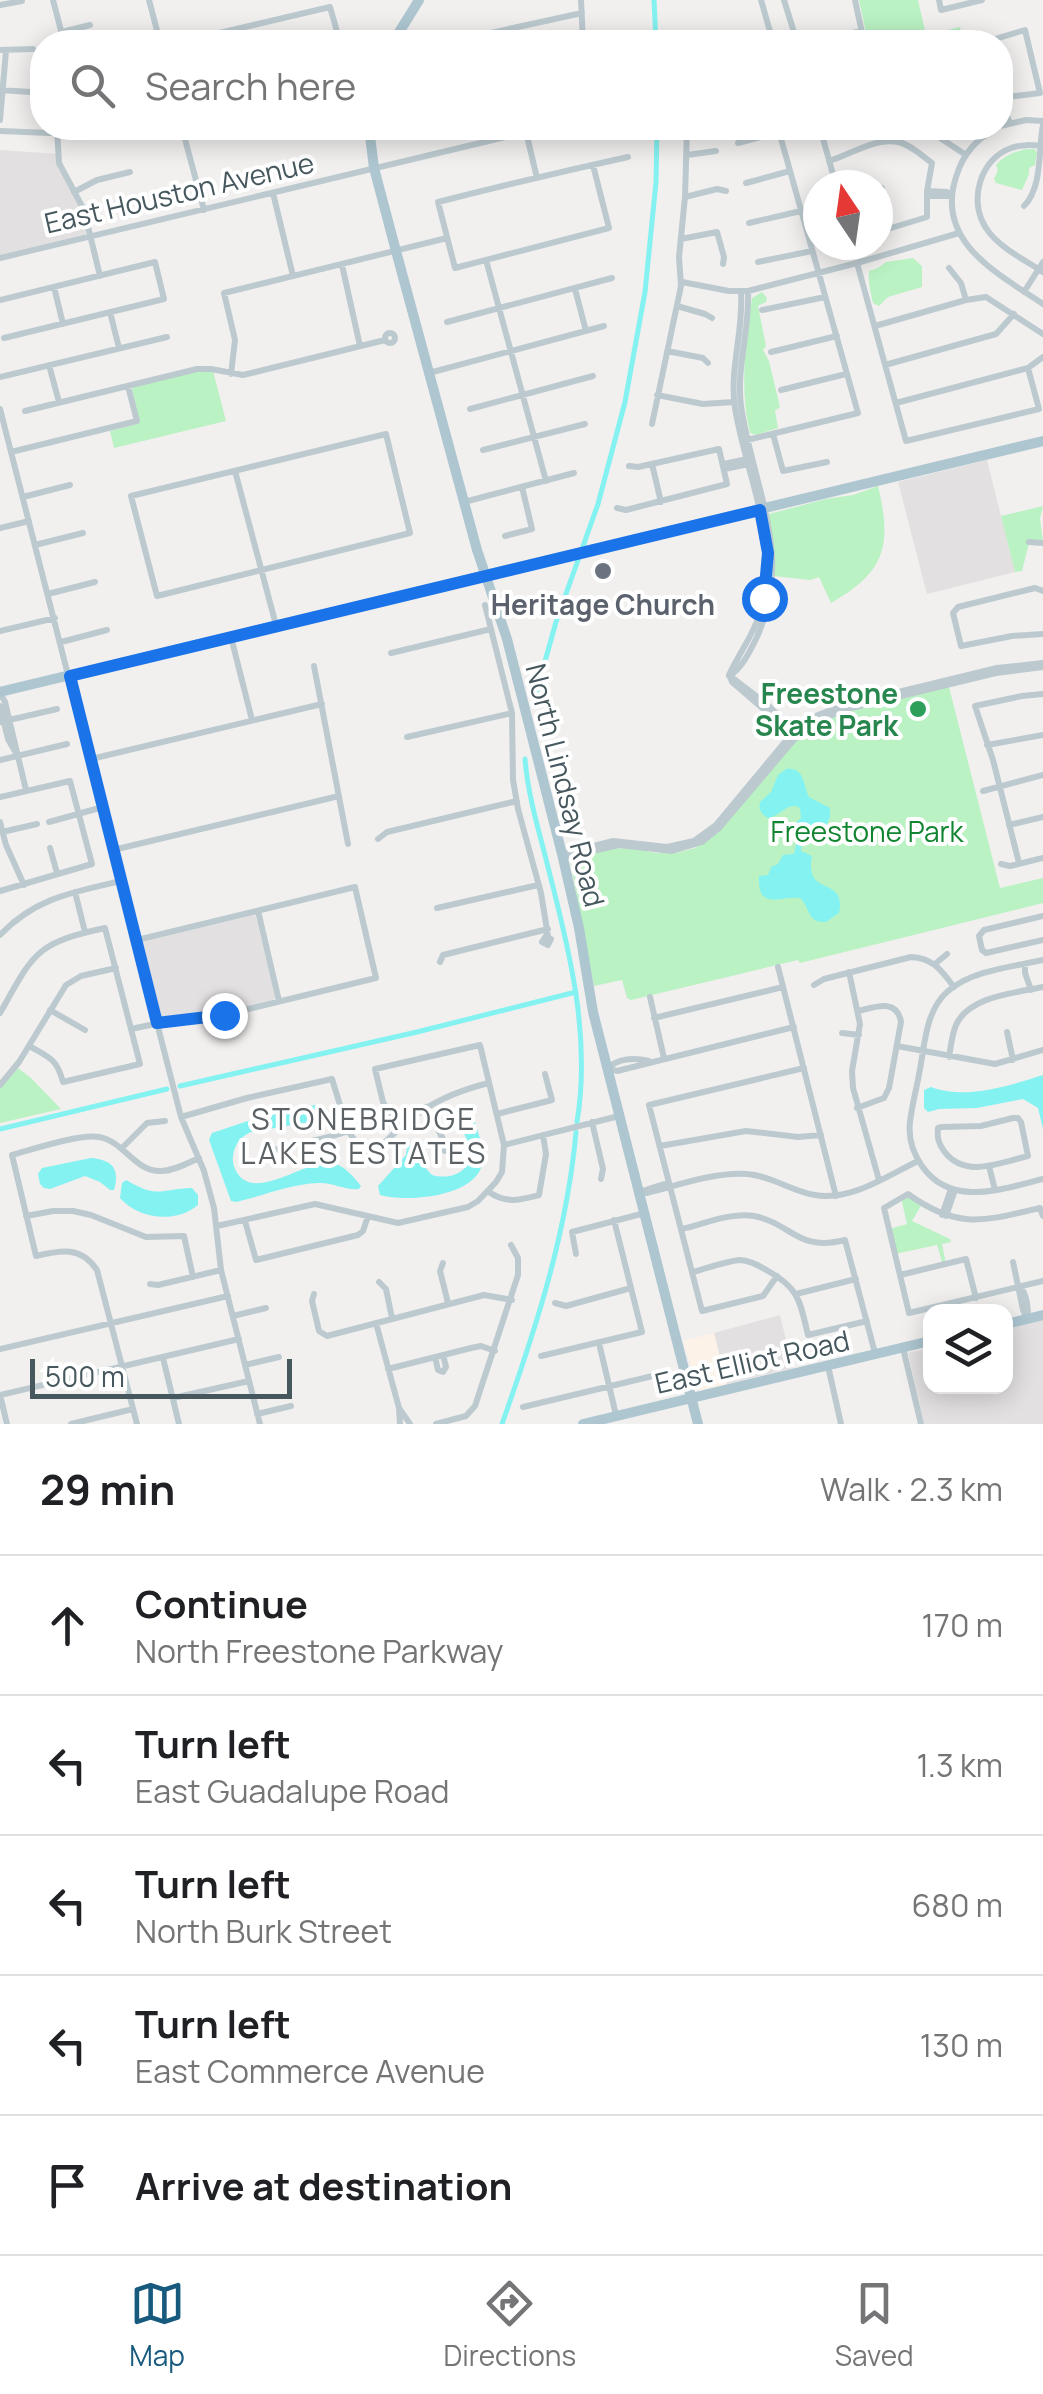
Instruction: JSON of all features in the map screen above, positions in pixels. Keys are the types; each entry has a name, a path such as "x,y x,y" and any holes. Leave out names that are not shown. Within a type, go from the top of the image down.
{"main road":[{"path":"400,30 418,0"},
{"name":"North Lindsay Road","path":"370,140 374,168 464,502 500,616 508,670 562,854 594,1012 698,1424"},
{"path":"0,692 1043,442"},
{"path":"1013,1322 1043,1315"},
{"name":"East Elliot Road","path":"583,1424 923,1344"}],"street":[{"path":"53,0 61,30"},
{"path":"149,0 157,30"},
{"path":"581,0 582,30"},
{"path":"761,0 770,30"},
{"path":"855,0 861,30"},
{"path":"939,0 941,10 982,0"},
{"path":"0,6 22,1"},
{"path":"787,1 794,30"},
{"path":"231,30 330,7 337,30"},
{"path":"504,30 582,13"},
{"path":"71,30 90,26"},
{"path":"1013,34 1025,30 1040,92 1013,97"},
{"path":"0,120 3,51 30,49"},
{"path":"1,90 30,92"},
{"path":"1013,123 1043,123 1039,186 1024,206"},
{"path":"0,131 30,131"},
{"path":"57,140 58,163 84,210 100,276"},
{"path":"185,140 204,210"},
{"name":"East Houston Avenue","path":"0,258 492,140"},
{"path":"528,140 537,178"},
{"path":"652,424 682,282 679,257 687,140"},
{"path":"738,144 750,140"},
{"path":"782,140 803,220"},
{"path":"823,140 832,170"},
{"path":"943,140 966,155"},
{"path":"978,140 958,170 952,196 959,233 984,264 1043,304"},
{"path":"829,161 894,141 932,162 926,193 928,217 893,228"},
{"path":"1024,292 1042,268 988,231 980,217 978,185 986,167 1009,148 1043,145"},
{"path":"686,154 716,151"},
{"path":"593,165 609,228 454,268 438,202 537,178 593,165 628,157"},
{"path":"74,192 97,180 130,172"},
{"path":"746,183 790,172"},
{"path":"685,198 726,190"},
{"path":"926,193 947,192 952,196"},
{"path":"273,193 292,276"},
{"path":"749,223 800,210"},
{"path":"680,238 717,232 723,264"},
{"path":"682,282 745,292 959,233"},
{"path":"230,374 235,340 224,293 447,238"},
{"path":"758,262 803,252"},
{"path":"486,260 546,481"},
{"path":"746,440 858,413 814,260"},
{"path":"0,300 155,262 164,299 4,338"},
{"path":"342,264 360,346"},
{"path":"857,264 906,440 1039,409 1028,368"},
{"path":"949,268 962,283 966,300"},
{"path":"447,322 612,278"},
{"path":"54,287 63,324"},
{"path":"575,288 586,331"},
{"path":"745,292 738,401 773,558 768,603 750,651 729,676 794,735"},
{"path":"874,326 986,296 1043,334"},
{"path":"762,310 825,297"},
{"path":"676,306 712,318"},
{"path":"110,312 119,348"},
{"path":"885,365 996,334 1014,314"},
{"path":"429,373 604,326"},
{"path":"771,352 837,336"},
{"path":"0,377 168,337"},
{"path":"24,411 197,369 242,375 385,340"},
{"path":"666,351 704,358 708,363"},
{"path":"896,403 1028,368 1043,358"},
{"path":"49,365 60,402"},
{"path":"781,390 846,374"},
{"path":"470,409 593,376"},
{"path":"11,452 137,421 128,386"},
{"path":"657,395 703,404 738,401"},
{"path":"0,410 181,1117 214,1208 222,1270 259,1420"},
{"path":"484,450 585,424"},
{"path":"386,434 410,533 157,596 130,496 235,470 386,434"},
{"path":"773,434 784,471 827,462"},
{"path":"617,508 626,510 727,484 719,449 630,466"},
{"path":"724,467 751,460"},
{"path":"652,464 661,502"},
{"path":"235,470 276,626"},
{"path":"464,502 574,473"},
{"path":"23,497 70,484"},
{"path":"505,536 532,529 522,487"},
{"path":"0,528 29,521"},
{"path":"35,545 83,533"},
{"path":"1029,542 1043,543"},
{"path":"48,594 95,582"},
{"path":"1042,590 1035,588 954,610 961,646 1043,634"},
{"path":"440,962 443,955 548,933 517,801 508,670 485,605"},
{"path":"0,631 54,618"},
{"path":"392,653 491,629"},
{"path":"61,642 107,630"},
{"path":"230,637 252,720"},
{"path":"562,854 613,841 667,847 694,840 716,825 794,735 812,724 836,713 1006,666 1043,665"},
{"path":"314,666 348,844"},
{"path":"0,692 5,702 4,721"},
{"path":"1020,864 975,706 1043,694"},
{"path":"91,759 322,704"},
{"path":"0,706 26,790"},
{"path":"4,721 57,709"},
{"path":"408,738 512,714"},
{"path":"987,745 1043,735"},
{"path":"0,760 67,744"},
{"path":"983,791 1043,775"},
{"path":"0,797 70,781 92,864 0,892"},
{"path":"114,850 339,796"},
{"path":"378,839 387,832 517,801"},
{"path":"49,822 102,806"},
{"path":"1010,824 1043,816"},
{"path":"0,822 4,852 24,885"},
{"path":"2,832 37,824"},
{"path":"50,848 56,873"},
{"path":"1002,864 1043,858"},
{"path":"0,935 40,904 121,881"},
{"path":"438,908 538,884"},
{"path":"131,1029 215,1017 376,978 355,887 136,940"},
{"path":"75,892 85,932"},
{"path":"258,911 279,1001"},
{"path":"1043,916 980,933 985,953 1043,940"},
{"path":"0,1013 38,953 56,942 106,928 140,1064 63,1082 55,1062 29,1046"},
{"path":"935,964 947,954"},
{"path":"814,985 911,957 935,964 954,987"},
{"path":"1043,960 973,976 940,1000 933,1011 910,1121 910,1141 918,1161 926,1173 953,1190 981,1193 1043,1180"},
{"path":"1026,964 1032,990"},
{"path":"778,967 836,1196"},
{"path":"0,1085 16,1067 59,993 74,979 116,968"},
{"path":"849,972 859,1036 852,1078 879,1180"},
{"path":"654,1018 783,987"},
{"path":"950,1057 954,1028 966,1010 980,1002 1043,987"},
{"path":"650,997 664,1058"},
{"path":"857,1108 884,1098 901,1022 899,1008 885,1005 858,1011"},
{"path":"50,1010 85,1030"},
{"path":"608,1068 614,1063 650,1062 794,1028"},
{"path":"842,1032 859,1036"},
{"path":"1007,1032 1013,1060"},
{"path":"217,1226 315,1204 398,1223 478,1202 502,1172 504,1145 480,1045 375,1069 383,1102 398,1128"},
{"path":"897,1046 988,1064 1043,1050"},
{"path":"777,1276 763,1296 702,1311 649,1104 804,1068"},
{"path":"497,1114 552,1100 545,1074"},
{"path":"181,1117 236,1100 332,1080 348,1131 369,1160 398,1128 426,1106 490,1084"},
{"path":"426,1106 444,1141 445,1152"},
{"path":"504,1145 620,1116"},
{"path":"1018,1118 1028,1156 989,1166 958,1165 938,1140 938,1128 980,1126 1018,1118"},
{"path":"122,1148 147,1123 165,1120"},
{"path":"770,1121 770,1132"},
{"path":"592,1122 603,1169 601,1179"},
{"path":"260,1158 284,1147 348,1131"},
{"path":"660,1146 729,1132 821,1135"},
{"path":"488,1192 511,1201 539,1195 546,1154 543,1135"},
{"path":"137,1424 100,1276 87,1258 71,1250 36,1256 12,1155 86,1137 102,1138 122,1148 152,1170 169,1170 199,1158"},
{"path":"869,1150 882,1146"},
{"path":"640,1192 664,1184 750,1174 815,1195 836,1196 868,1187 918,1161"},
{"path":"989,1166 995,1190"},
{"path":"944,1216 953,1190"},
{"path":"1043,1216 1040,1208 981,1220 944,1216 908,1194 884,1208 909,1313 1043,1282"},
{"path":"81,1212 84,1200"},
{"path":"26,1216 53,1210 81,1212 146,1237 184,1236 193,1276"},
{"path":"576,1254 572,1232 645,1213"},
{"path":"682,1229 746,1215 765,1219 807,1242 845,1240 876,1354"},
{"path":"245,1221 256,1260 358,1236 364,1231 368,1216"},
{"path":"541,1356 642,1332 614,1220"},
{"path":"436,1424 460,1418 475,1406 512,1300 519,1267 511,1245"},
{"path":"693,1272 739,1260 777,1276 796,1294 808,1335 867,1321"},
{"path":"900,1275 966,1260 976,1298"},
{"path":"1013,1262 1024,1291 1028,1318"},
{"path":"443,1264 440,1271 448,1303"},
{"path":"150,1284 222,1270"},
{"path":"796,1294 856,1279"},
{"path":"379,1282 386,1290 392,1318"},
{"path":"555,1304 566,1306 632,1288"},
{"path":"314,1294 319,1330 327,1336 488,1294 512,1300"},
{"path":"0,1349 228,1296"},
{"path":"233,1316 266,1308"},
{"path":"376,1324 400,1424"},
{"path":"7,1424 0,1397 239,1339"},
{"path":"599,1344 616,1416"},
{"path":"388,1369 481,1346 495,1351"},
{"path":"903,1348 921,1424"},
{"path":"245,1365 280,1357"},
{"path":"163,1358 180,1424"},
{"path":"828,1366 841,1424"},
{"path":"523,1407 661,1374"},
{"path":"173,1398 249,1381"},
{"path":"246,1424 291,1406"},
{"path":"399,1408 410,1424"},
{"path":"71,1424 134,1409"}],"shaded area":[{"path":"0,150 58,154 80,202 90,237 0,258"},
{"path":"987,460 1015,572 927,594 898,482"},
{"path":"255,914 276,999 209,1015 162,1019 143,942"},
{"path":"780,1315 793,1368 727,1384 714,1333"},
{"path":"1043,1320 1043,1424 924,1424 908,1353 923,1350 923,1394 1013,1394 1013,1327"},
{"path":"714,1333 727,1384 699,1391 683,1341"}],"green space":[{"path":"859,0 918,0 925,30 865,30"},
{"path":"1026,149 1035,149 1037,153 1022,190 996,183 996,165"},
{"path":"913,258 922,266 922,287 888,297 879,306 873,303 869,271 886,262"},
{"path":"762,292 767,298 758,306 766,346 763,350 780,407 775,411 778,428 756,435 750,433 747,416 745,366 752,298"},
{"path":"198,370 213,371 226,421 114,448 110,431 138,424 134,386"},
{"path":"878,486 884,541 874,568 864,580 831,603 819,577 810,580 774,576 769,514"},
{"path":"1043,506 1043,543 1029,543 1022,571 1015,572 1001,516"},
{"name":"Freestone Park","path":"949,687 1000,888 1043,878 1043,903 631,1000 622,980 594,986 571,858 605,849 676,853 695,848 711,838 790,746 814,725 835,715"},
{"path":"18,1068 61,1109 0,1123 0,1088"},
{"path":"908,1194 922,1204 912,1221 950,1239 951,1242 942,1244 946,1264 943,1265 937,1245 895,1254 889,1229 907,1224 901,1198"}],"water":[{"path":"786,769 797,771 809,797 830,808 826,826 811,825 803,830 801,851 812,856 814,878 832,889 840,901 839,913 826,922 812,918 800,898 766,898 759,887 759,876 768,875 783,855 794,854 798,836 791,828 801,818 800,808 788,807 769,818 760,807 778,775"},
{"path":"1043,1075 1043,1129 1038,1108 1023,1099 977,1108 928,1112 924,1108 924,1090 931,1087 972,1092"},
{"path":"315,1105 327,1109 322,1120 251,1132 243,1137 233,1154 236,1171 244,1180 267,1182 331,1163 348,1172 361,1186 359,1189 308,1184 231,1201 209,1140 212,1133"},
{"path":"464,1105 471,1110 483,1152 480,1170 471,1181 458,1189 425,1197 380,1195 378,1186 412,1144 417,1145 420,1162 432,1175 454,1175 465,1167 469,1146 455,1115"},
{"path":"91,1158 113,1167 114,1190 85,1176 50,1189 40,1184 38,1174 42,1168"},
{"path":"126,1180 159,1192 192,1188 198,1195 198,1205 168,1217 137,1211 120,1198"}],"waterway":[{"path":"654,0 655,30"},
{"path":"533,704 556,622 598,504 625,402 645,292 657,140"},
{"path":"525,759 576,995 581,1058 577,1122"},
{"path":"180,1086 576,992"},
{"path":"0,1129 167,1089"},
{"path":"502,1424 548,1280 565,1207 576,1132"}],"place":[{"name":"Heritage Church","path":"603,571"},
{"name":"Freestone Skate Park","path":"918,709"}],"district":[{"name":"STONEBRIDGE LAKES ESTATES","path":"364,1135"}],"route":[{"path":"224,1015 157,1023 70,676 760,510 768,553 764,598"}]}
